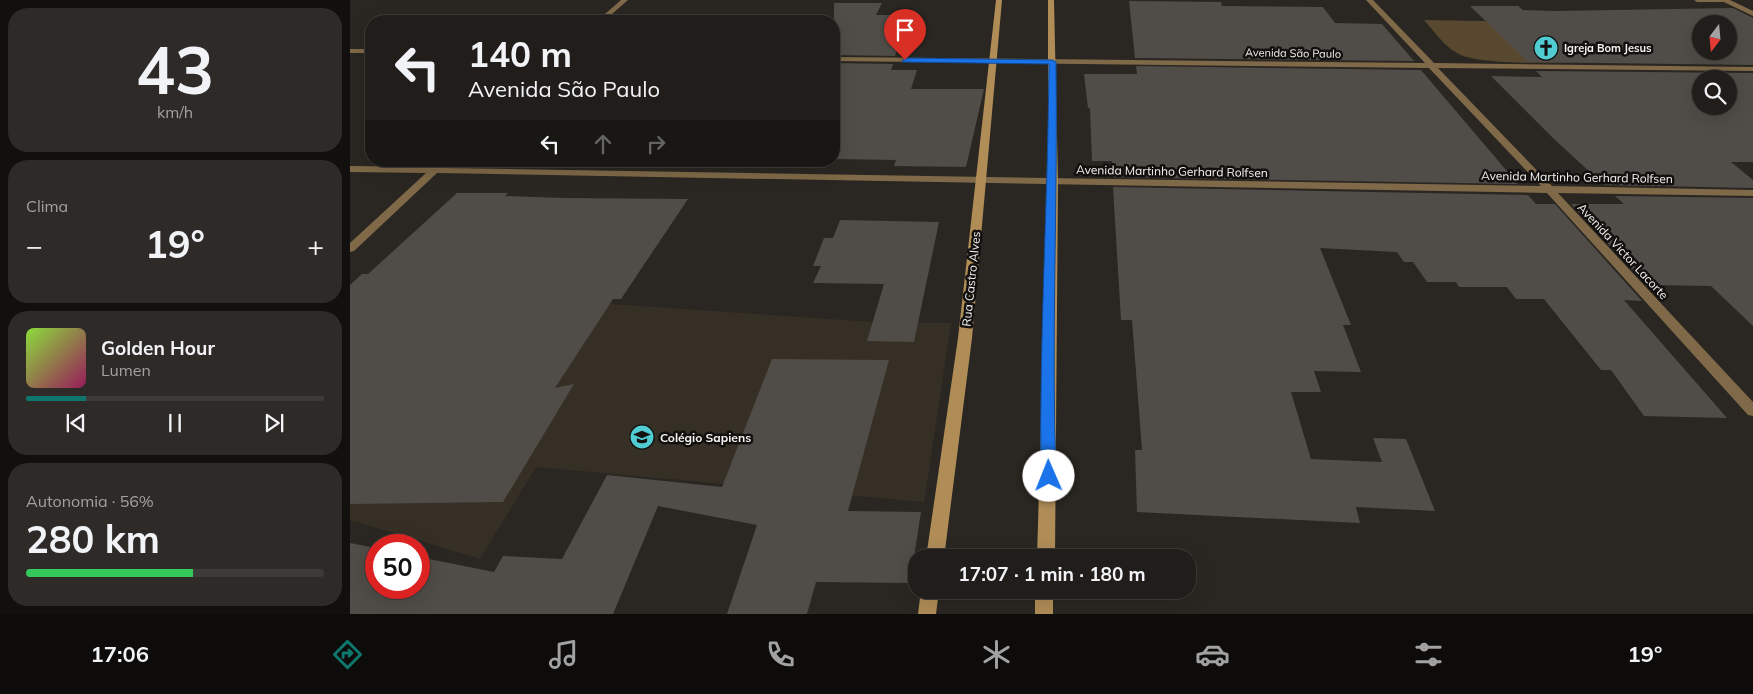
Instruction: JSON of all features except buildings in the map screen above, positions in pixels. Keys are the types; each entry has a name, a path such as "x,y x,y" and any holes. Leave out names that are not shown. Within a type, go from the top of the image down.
{"main road":[{"name":"Rua Castro Alves","path":"936,549 965,338 999,0"},
{"path":"1046,549 1053,182 1051,0"},
{"path":"927,614 929,599"},
{"path":"1044,599 1044,614"}],"street":[{"path":"607,15 625,0"},
{"name":"Avenida Victor Lacorte","path":"1369,0 1548,188 1753,410"},
{"path":"1697,0 1725,0 1753,14"},
{"path":"350,51 365,51"},
{"name":"Avenida São Paulo","path":"840,59 1753,69"},
{"path":"350,249 438,167"},
{"name":"Avenida Martinho Gerhard Rolfsen","path":"350,169 982,182 1548,188 1753,193"}],"shaded area":[{"path":"1424,20 1548,22 1601,62 1526,63 1469,57 1457,53 1448,46"},
{"name":"Colégio Sapiens","path":"480,304 610,304 873,322 951,323 924,502 536,467 480,559 430,544 430,534 397,534 350,521 350,346"}],"place":[{"name":"Igreja Bom Jesus","path":"1546,48"},
{"name":"Colégio Sapiens","path":"642,437"}],"route":[{"path":"905,60 1053,62 1053,182 1047,420 1049,476"}]}
